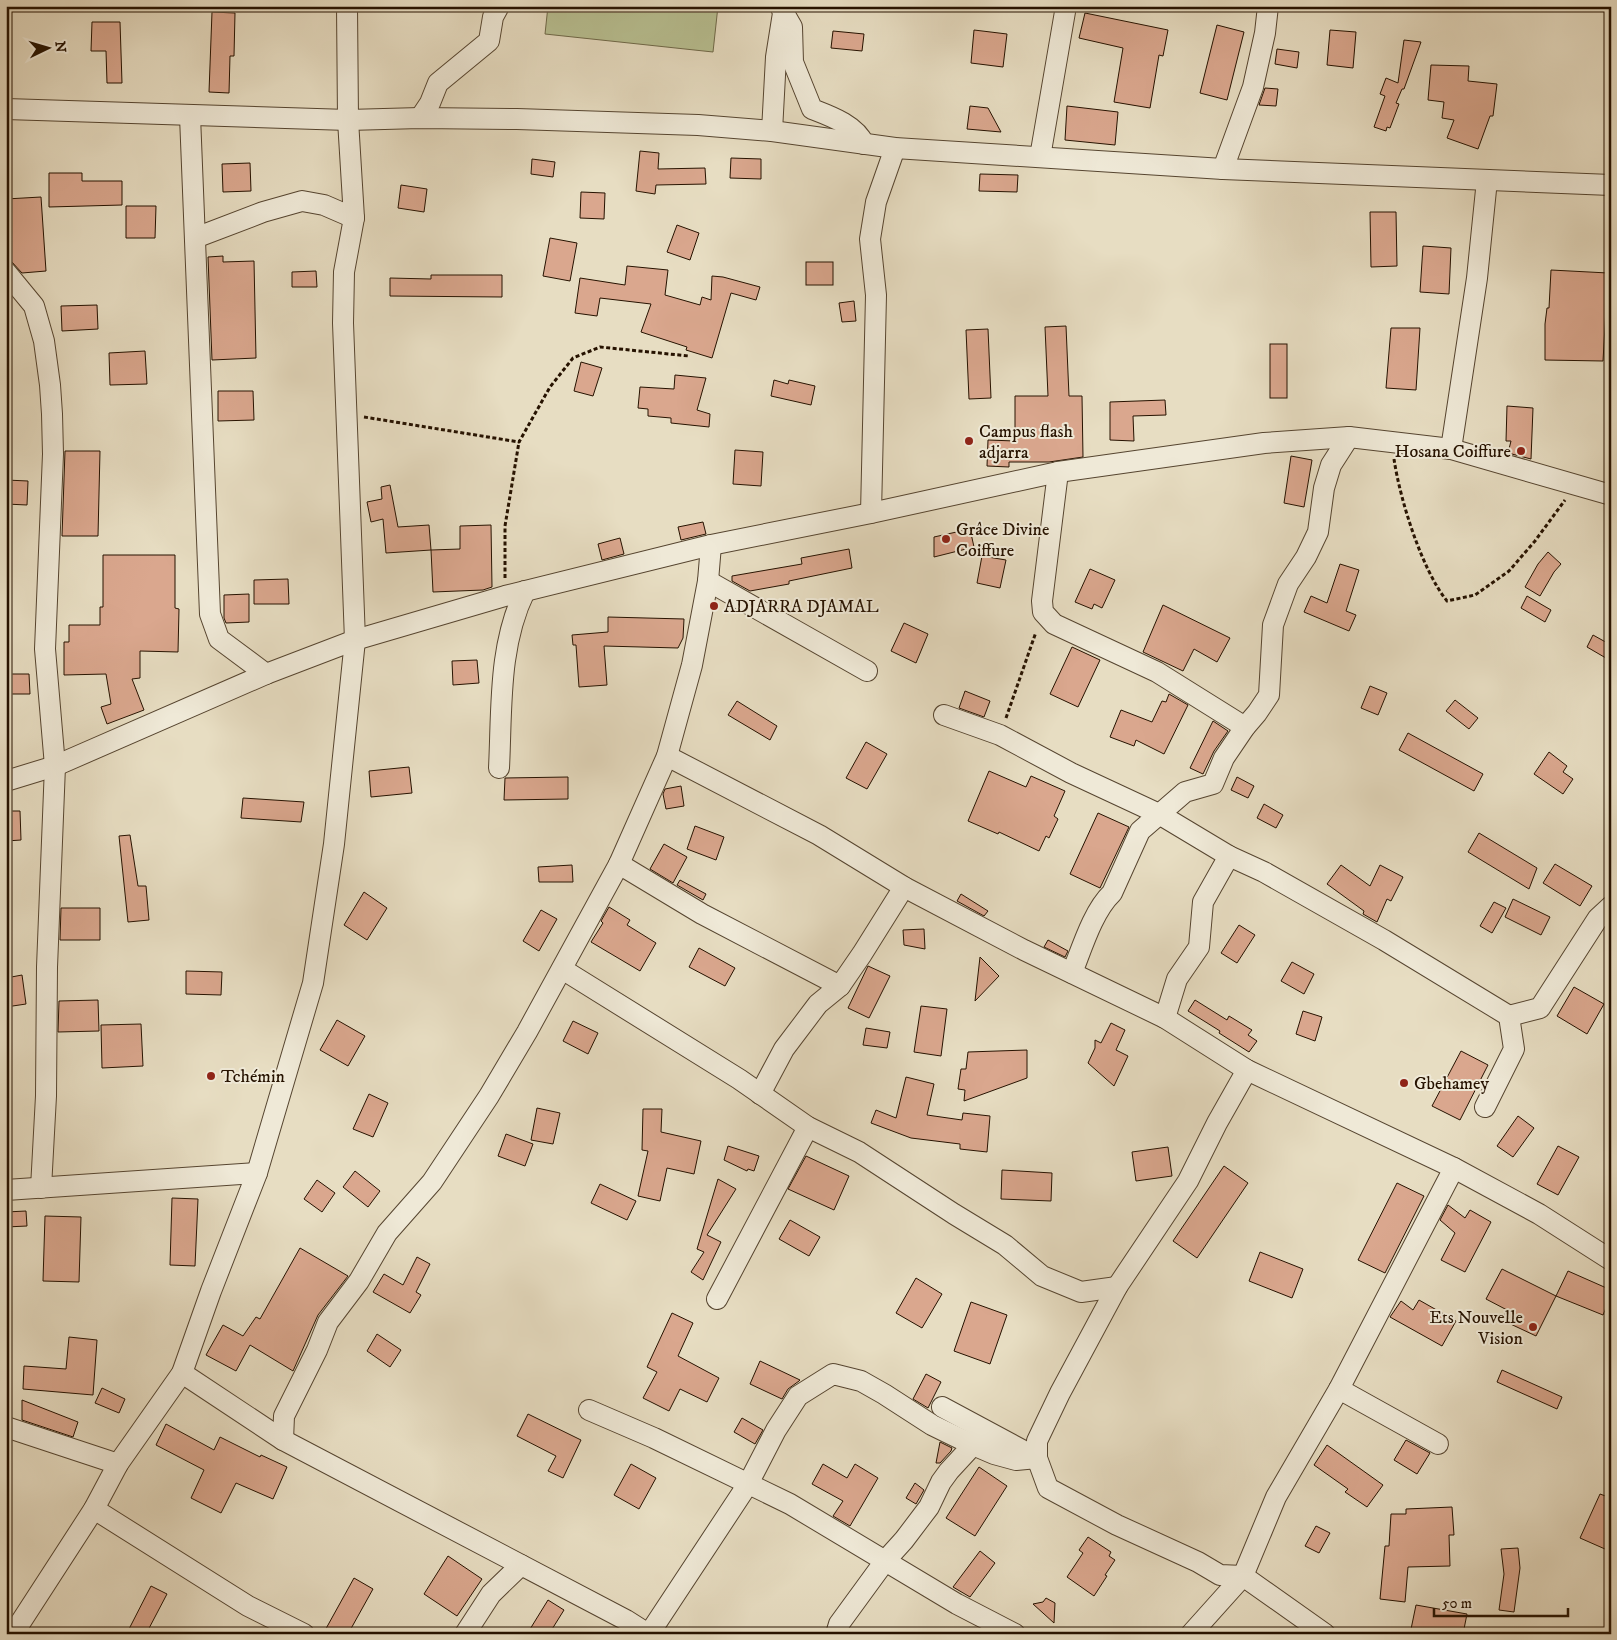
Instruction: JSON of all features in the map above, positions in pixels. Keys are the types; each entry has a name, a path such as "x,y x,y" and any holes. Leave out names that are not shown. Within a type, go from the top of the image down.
{"street":[{"path":"14,1634 94,1509 118,1464 182,1373 257,1172 313,983 334,844 355,640 343,323 344,281 354,218 348,120 348,6"},
{"path":"420,118 430,103 438,83 489,41 494,16 499,6"},
{"path":"1040,157 1066,6"},
{"path":"1223,169 1253,87 1265,33 1268,6"},
{"path":"772,131 776,57 783,8"},
{"path":"783,8 792,27 793,62 812,109 841,120 862,139 864,144"},
{"path":"6,109 348,120 420,118 517,119 698,125 772,131 895,148 1223,169 1611,185"},
{"path":"190,116 210,614 220,639 266,674"},
{"path":"871,513 876,295 870,239 876,202 895,148"},
{"path":"1451,449 1477,278 1487,180"},
{"path":"195,238 263,212 302,201 324,205 354,218"},
{"path":"6,272 34,306 44,341 50,385 53,454 44,649 54,766 46,1096 41,1188"},
{"path":"6,781 54,766 266,674 355,640 505,596 711,545 871,513 1058,472 1264,443 1349,437 1451,449 1611,495"},
{"path":"1072,973 1090,928 1105,900 1112,893 1140,831 1185,792 1213,784 1224,758 1269,695 1273,625 1288,584 1306,557 1318,532 1324,488 1331,465 1349,437"},
{"path":"1058,472 1042,601 1043,612 1054,624 1157,672 1245,727"},
{"path":"283,1440 284,1416 317,1350 328,1322 359,1281 387,1233 432,1182 489,1096 619,864 667,756 692,665 708,581 711,545"},
{"path":"708,581 866,672"},
{"path":"499,768 504,660 512,623 525,591"},
{"path":"944,715 1000,735 1071,773 1159,814 1229,856 1273,877 1384,940 1509,1016 1540,1008 1598,918 1611,906"},
{"path":"667,756 820,835 904,887 1165,1018 1247,1070 1454,1168 1538,1214 1611,1260"},
{"path":"1165,1018 1177,978 1199,947 1203,902 1229,856"},
{"path":"619,864 702,914 840,986"},
{"path":"760,1094 784,1049 818,1004 840,986 904,887"},
{"path":"562,968 739,1079 808,1127 859,1152 1005,1245 1042,1276 1081,1292 1117,1287"},
{"path":"1485,1107 1514,1049 1509,1016"},
{"path":"1247,1070 1217,1123 1188,1181 1117,1287 1060,1393 1037,1441 1037,1458 1048,1488 1117,1524 1198,1562 1220,1575 1243,1576 1325,1634"},
{"path":"717,1299 808,1127"},
{"path":"1191,1634 1243,1576 1276,1497 1339,1389 1454,1168"},
{"path":"6,1190 257,1172"},
{"path":"182,1373 283,1440 626,1620 649,1634 748,1484 776,1430 798,1396 833,1374 861,1381 932,1425 994,1454 1016,1460 1037,1458"},
{"path":"1339,1389 1438,1444"},
{"path":"942,1407 1037,1458"},
{"path":"589,1410 654,1438 790,1504 957,1604 1015,1634"},
{"path":"6,1427 118,1464"},
{"path":"836,1634 839,1624 885,1561 929,1507 941,1482 973,1445"},
{"path":"94,1509 248,1606 304,1634"},
{"path":"465,1634 491,1594 521,1565"}],"path":[{"path":"505,596 505,526 519,442 550,387 572,358 600,347 689,356"},
{"path":"346,415 519,442"},
{"path":"1391,442 1398,485 1415,536 1438,590 1447,601 1475,595 1509,570 1535,542 1575,486"},
{"path":"1000,735 1043,612"}],"green space":[{"path":"548,6 718,6 713,52 545,34"}],"building":[{"path":"212,12 235,13 234,56 230,56 229,93 209,92"},
{"path":"1085,13 1168,30 1163,56 1159,55 1150,108 1114,102 1123,48 1079,38"},
{"path":"92,22 120,22 122,83 107,83 106,51 91,51"},
{"path":"1217,25 1244,32 1227,100 1200,93"},
{"path":"974,30 1007,34 1003,67 971,63"},
{"path":"1330,30 1356,32 1353,68 1327,65"},
{"path":"833,31 864,34 862,51 831,48"},
{"path":"1404,40 1421,42 1404,89 1402,89 1396,103 1399,104 1390,128 1387,127 1386,131 1374,127 1385,96 1380,94 1386,78 1398,83"},
{"path":"1277,49 1299,52 1297,68 1275,64"},
{"path":"1431,65 1469,66 1468,81 1497,84 1493,116 1490,116 1478,149 1447,138 1454,120 1442,118 1444,102 1428,100"},
{"path":"1265,88 1278,89 1276,106 1259,105"},
{"path":"970,106 988,108 1001,132 967,129"},
{"path":"1067,106 1118,112 1115,145 1065,140"},
{"path":"640,151 659,153 658,169 705,168 706,184 656,185 655,194 636,191"},
{"path":"731,158 761,159 761,179 730,178"},
{"path":"532,159 555,162 553,177 531,174"},
{"path":"250,163 251,191 223,192 222,164"},
{"path":"49,173 82,173 82,181 122,181 122,205 49,207"},
{"path":"980,174 1018,175 1017,192 979,191"},
{"path":"401,185 427,189 424,212 398,208"},
{"path":"581,192 605,193 604,219 580,218"},
{"path":"41,197 46,271 22,273 11,261 6,199"},
{"path":"126,206 156,206 155,238 126,238"},
{"path":"1370,212 1396,212 1397,266 1371,267"},
{"path":"677,225 699,233 690,260 667,252"},
{"path":"550,238 577,243 570,281 543,276"},
{"path":"1423,246 1451,248 1449,294 1420,292"},
{"path":"223,256 223,262 254,261 256,358 212,360 208,257"},
{"path":"806,262 833,262 833,285 806,285"},
{"path":"627,266 668,270 665,295 700,305 702,297 711,300 712,276 760,287 756,300 731,293 712,358 686,350 687,347 641,332 651,304 600,298 597,316 575,313 580,278 625,285"},
{"path":"1551,270 1608,273 1603,361 1545,360 1545,324 1547,308 1549,308"},
{"path":"316,271 317,287 292,287 292,272"},
{"path":"431,275 502,275 502,297 390,296 390,278 431,279"},
{"path":"854,301 856,321 842,322 839,303"},
{"path":"97,305 98,329 62,331 61,306"},
{"path":"1066,326 1069,396 1082,396 1083,457 1049,462 1009,462 1009,467 987,466 988,440 1015,441 1015,396 1048,396 1045,327"},
{"path":"1391,328 1420,328 1416,390 1386,388"},
{"path":"988,329 991,398 969,399 966,330"},
{"path":"1270,344 1287,344 1287,398 1270,398"},
{"path":"145,351 147,384 110,385 109,353"},
{"path":"581,362 602,368 593,396 574,391"},
{"path":"675,375 706,378 697,410 710,414 709,427 671,423 671,418 648,416 648,409 638,408 640,387 674,389"},
{"path":"774,380 788,384 789,380 815,386 811,405 771,396"},
{"path":"218,391 253,391 254,420 218,421"},
{"path":"1165,400 1166,415 1133,416 1134,441 1110,440 1110,402"},
{"path":"1507,406 1533,408 1531,459 1508,453 1511,441 1506,441"},
{"path":"735,450 763,452 761,486 733,484"},
{"path":"65,451 100,451 98,536 62,536"},
{"path":"1291,456 1312,460 1304,507 1284,503"},
{"path":"6,480 28,481 27,505 6,504"},
{"path":"390,485 398,527 429,525 431,550 386,553 383,519 371,522 367,502 382,499 381,487"},
{"path":"703,522 706,534 681,540 678,527"},
{"path":"491,525 492,587 483,590 433,592 431,550 460,549 460,526"},
{"path":"970,529 974,547 934,557 934,537"},
{"path":"620,538 624,554 602,560 598,544"},
{"path":"849,549 852,568 789,581 789,584 750,591 732,581 732,576 802,564 801,558"},
{"path":"1548,552 1561,564 1540,596 1525,587 1538,564"},
{"path":"103,555 175,555 175,608 179,609 178,652 140,651 140,678 132,679 144,710 107,724 101,707 111,704 106,674 64,675 64,642 69,642 69,625 100,625 100,607 103,607"},
{"path":"982,556 1006,560 1000,588 977,583"},
{"path":"1340,564 1359,570 1346,611 1356,615 1349,631 1304,612 1311,596 1327,603"},
{"path":"1090,569 1115,580 1102,608 1094,604 1092,609 1075,602"},
{"path":"288,579 289,604 254,604 254,580"},
{"path":"249,594 249,622 226,623 224,618 224,595"},
{"path":"1527,596 1551,610 1545,622 1521,608"},
{"path":"1163,605 1230,638 1217,662 1194,649 1183,671 1143,652"},
{"path":"608,617 684,619 683,638 678,648 604,646 607,685 579,687 576,645 573,645 572,635 608,632"},
{"path":"904,623 928,634 916,663 891,651"},
{"path":"1593,635 1611,645 1611,661 1587,647"},
{"path":"1072,647 1100,660 1078,707 1050,694"},
{"path":"477,660 479,683 453,685 452,661"},
{"path":"6,674 29,674 30,694 6,694"},
{"path":"1370,686 1387,693 1378,715 1361,708"},
{"path":"965,691 990,701 984,717 959,708"},
{"path":"1169,694 1188,705 1164,754 1136,740 1134,746 1110,737 1121,710 1152,722 1162,701 1166,702"},
{"path":"1455,700 1478,718 1469,729 1446,711"},
{"path":"737,701 777,726 770,740 728,715"},
{"path":"1213,721 1228,731 1214,751 1203,774 1190,768"},
{"path":"1408,733 1483,774 1474,791 1399,750"},
{"path":"866,742 887,754 867,789 846,778"},
{"path":"1549,752 1567,766 1563,772 1573,779 1563,794 1534,774"},
{"path":"409,767 412,793 371,797 369,771"},
{"path":"989,771 1026,787 1031,776 1065,791 1054,816 1058,819 1049,838 1046,836 1039,851 999,832 998,834 968,821"},
{"path":"568,777 568,799 504,800 505,778"},
{"path":"1237,777 1254,786 1248,798 1231,790"},
{"path":"681,786 684,806 666,809 663,794 665,789"},
{"path":"243,798 304,802 301,822 241,818"},
{"path":"1264,804 1283,815 1276,828 1257,818"},
{"path":"6,811 20,811 21,840 6,841"},
{"path":"1098,813 1129,827 1100,888 1070,874"},
{"path":"695,826 724,837 716,860 687,849"},
{"path":"1479,833 1537,868 1529,889 1468,852"},
{"path":"130,835 138,886 146,886 149,920 128,922 119,836"},
{"path":"664,844 687,857 673,883 650,869"},
{"path":"1555,864 1592,886 1580,906 1543,883"},
{"path":"572,865 573,882 539,882 538,867"},
{"path":"1341,865 1370,886 1380,865 1403,877 1391,901 1387,899 1377,922 1363,914 1364,911 1327,884"},
{"path":"680,880 706,894 703,900 677,885"},
{"path":"364,892 387,908 367,940 344,925"},
{"path":"961,894 988,911 984,916 957,901"},
{"path":"1513,899 1550,917 1541,935 1505,917"},
{"path":"1494,902 1506,908 1492,933 1480,926"},
{"path":"609,907 630,920 627,925 656,943 640,971 591,942 603,923 601,921"},
{"path":"61,908 100,908 100,940 60,940"},
{"path":"541,910 557,919 539,951 523,941"},
{"path":"1239,925 1255,935 1237,963 1221,953"},
{"path":"924,929 925,949 904,945 903,930"},
{"path":"1048,940 1068,951 1065,957 1044,947"},
{"path":"699,948 735,968 725,986 689,967"},
{"path":"980,957 999,976 975,1001"},
{"path":"1292,962 1314,974 1304,994 1281,981"},
{"path":"868,966 890,976 869,1018 848,1008"},
{"path":"186,971 222,972 221,995 186,994"},
{"path":"22,975 26,1004 6,1007 6,978"},
{"path":"1574,987 1604,1004 1587,1034 1557,1016"},
{"path":"98,1000 99,1031 58,1032 59,1001"},
{"path":"1195,1000 1227,1020 1229,1016 1252,1030 1248,1035 1257,1041 1249,1052 1188,1011"},
{"path":"921,1006 947,1009 941,1056 914,1052"},
{"path":"1303,1011 1322,1017 1315,1041 1296,1034"},
{"path":"337,1020 365,1036 348,1066 320,1050"},
{"path":"573,1021 598,1033 588,1054 563,1041"},
{"path":"1111,1023 1125,1030 1116,1050 1128,1056 1114,1086 1088,1063 1095,1048 1095,1040 1101,1043"},
{"path":"141,1024 143,1066 102,1068 101,1025"},
{"path":"866,1028 890,1032 887,1048 863,1045"},
{"path":"1027,1050 1027,1078 964,1101 965,1090 958,1089 961,1069 966,1069 968,1052"},
{"path":"1461,1051 1488,1065 1460,1120 1432,1106"},
{"path":"906,1077 934,1084 927,1115 962,1120 963,1113 990,1116 987,1152 960,1149 960,1144 911,1138 871,1123 876,1110 896,1118"},
{"path":"369,1094 388,1103 373,1137 353,1129"},
{"path":"537,1108 560,1113 553,1144 531,1140"},
{"path":"643,1109 662,1109 661,1132 701,1141 694,1174 667,1168 660,1201 638,1196 648,1151 642,1150"},
{"path":"1518,1116 1534,1128 1513,1157 1497,1146"},
{"path":"506,1134 533,1144 525,1166 498,1156"},
{"path":"728,1146 759,1156 754,1171 748,1169 747,1171 724,1160"},
{"path":"1558,1146 1579,1157 1558,1195 1537,1184"},
{"path":"1168,1147 1172,1176 1136,1181 1132,1152"},
{"path":"806,1156 849,1176 834,1210 788,1189"},
{"path":"1224,1166 1248,1183 1197,1258 1173,1241"},
{"path":"1002,1170 1052,1173 1051,1201 1001,1199"},
{"path":"355,1171 380,1191 368,1207 343,1187"},
{"path":"718,1179 736,1189 707,1235 721,1242 703,1280 691,1272 704,1252 697,1249"},
{"path":"317,1180 335,1193 322,1212 304,1199"},
{"path":"1397,1183 1424,1196 1385,1273 1358,1260"},
{"path":"600,1184 636,1201 627,1220 591,1203"},
{"path":"172,1198 198,1199 195,1266 170,1265"},
{"path":"1448,1205 1465,1218 1470,1210 1491,1222 1465,1272 1441,1260 1455,1233 1440,1220"},
{"path":"26,1211 27,1226 6,1227 6,1212"},
{"path":"45,1216 81,1217 79,1282 43,1281"},
{"path":"790,1220 820,1237 809,1256 779,1239"},
{"path":"300,1248 348,1276 318,1315 293,1371 250,1345 236,1371 206,1355 223,1325 243,1336 256,1317 260,1319"},
{"path":"1260,1252 1303,1269 1292,1298 1249,1281"},
{"path":"417,1257 430,1264 416,1292 421,1295 410,1313 373,1292 384,1274 403,1285"},
{"path":"1502,1269 1556,1296 1536,1336 1502,1320 1507,1310 1486,1299"},
{"path":"1568,1271 1611,1290 1611,1296 1603,1315 1556,1296"},
{"path":"916,1278 942,1294 922,1328 896,1313"},
{"path":"1419,1300 1456,1321 1442,1346 1390,1317 1401,1301 1413,1310"},
{"path":"971,1302 1007,1315 990,1364 954,1351"},
{"path":"672,1313 693,1323 678,1356 719,1378 707,1402 680,1389 669,1411 643,1398 657,1372 647,1367"},
{"path":"377,1334 401,1350 390,1367 367,1351"},
{"path":"69,1337 97,1340 93,1395 23,1389 24,1366 66,1369"},
{"path":"760,1361 800,1380 788,1389 782,1399 750,1384"},
{"path":"1502,1370 1562,1397 1557,1409 1497,1382"},
{"path":"926,1374 941,1382 928,1408 913,1399"},
{"path":"102,1388 125,1399 119,1413 95,1403"},
{"path":"22,1400 78,1422 73,1437 22,1420"},
{"path":"528,1414 581,1440 563,1478 548,1471 556,1456 517,1436"},
{"path":"742,1418 763,1430 755,1444 734,1432"},
{"path":"166,1424 214,1450 220,1437 260,1457 261,1455 287,1467 273,1499 236,1483 221,1513 191,1498 204,1470 156,1445"},
{"path":"1406,1440 1430,1453 1417,1474 1394,1460"},
{"path":"940,1442 952,1448 940,1463 936,1463"},
{"path":"1327,1445 1383,1485 1367,1507 1345,1492 1348,1489 1314,1465"},
{"path":"631,1464 656,1478 639,1509 614,1495"},
{"path":"823,1464 847,1478 855,1464 878,1478 850,1526 833,1516 843,1501 812,1484"},
{"path":"979,1467 1007,1486 975,1536 946,1518"},
{"path":"915,1483 924,1490 916,1504 906,1498"},
{"path":"1600,1494 1611,1498 1611,1536 1605,1549 1580,1538"},
{"path":"1452,1507 1454,1535 1449,1535 1450,1566 1408,1567 1405,1602 1380,1599 1385,1546 1389,1546 1391,1514 1406,1514 1406,1509"},
{"path":"1316,1526 1330,1533 1319,1553 1305,1546"},
{"path":"1088,1537 1111,1552 1109,1556 1115,1560 1094,1596 1067,1577 1083,1553 1079,1550"},
{"path":"1518,1548 1520,1568 1514,1612 1499,1610 1504,1574 1501,1549"},
{"path":"980,1551 995,1563 970,1597 953,1587"},
{"path":"448,1556 482,1579 457,1616 424,1594"},
{"path":"354,1578 373,1589 348,1634 323,1634"},
{"path":"151,1586 167,1594 146,1634 139,1634 129,1629"},
{"path":"1046,1598 1055,1603 1054,1623 1033,1604 1043,1602"},
{"path":"548,1600 564,1610 549,1634 527,1634"},
{"path":"1416,1605 1467,1614 1463,1634 1410,1634"}],"place":[{"name":"Campus flash adjarra","path":"969,441"},
{"name":"Hosana Coiffure","path":"1521,451"},
{"name":"Grâce Divine Coiffure","path":"946,539"},
{"name":"ADJARRA DJAMAL","path":"714,606"},
{"name":"Tchémin","path":"211,1076"},
{"name":"Gbehamey","path":"1404,1083"},
{"name":"Ets Nouvelle Vision","path":"1533,1327"}]}
